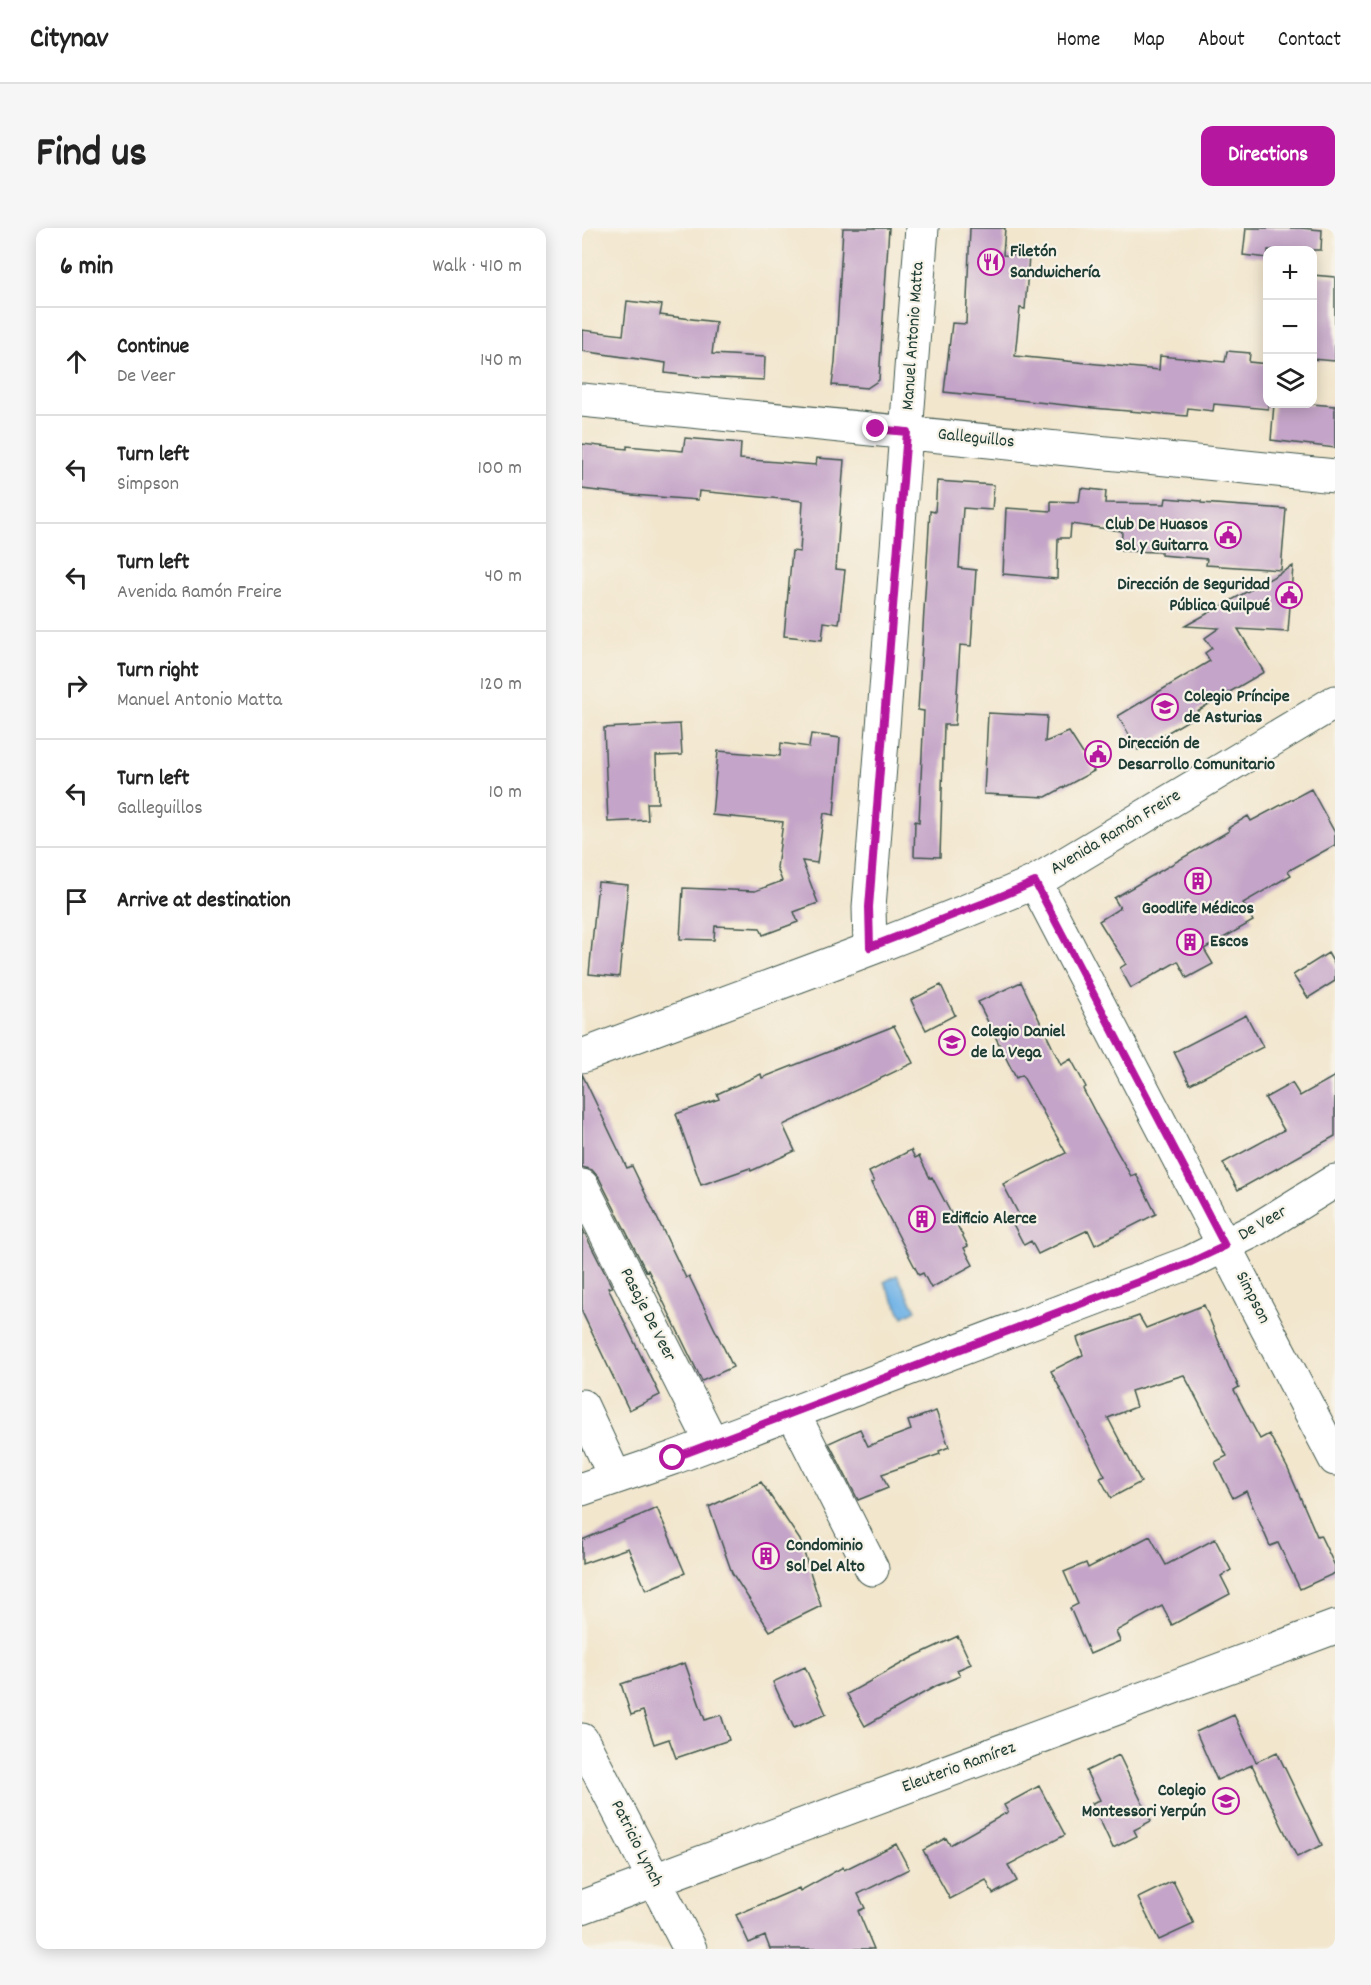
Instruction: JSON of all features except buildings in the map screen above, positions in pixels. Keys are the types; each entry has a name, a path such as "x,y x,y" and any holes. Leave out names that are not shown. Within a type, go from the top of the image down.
{"street":[{"name":"Manuel Antonio Matta","path":"870,947 869,907 922,228"},
{"name":"Galleguillos","path":"582,400 1335,476"},
{"name":"Avenida Ramón Freire","path":"582,1056 1035,882 1335,702"},
{"name":"Simpson","path":"1035,882 1335,1459"},
{"name":"De Veer","path":"582,1489 794,1413 1191,1262 1259,1228 1335,1181"},
{"name":"Pasaje De Veer","path":"582,1186 712,1443"},
{"path":"582,1406 615,1477"},
{"path":"794,1413 872,1569"},
{"name":"Eleuterio Ramírez","path":"582,1907 1335,1628"},
{"name":"Patricio Lynch","path":"582,1740 690,1949"}],"water":[{"path":"897,1275 916,1310 903,1317 884,1282"}],"place":[{"name":"Filetón Sandwichería","path":"991,262"},
{"name":"Club De Huasos Sol y Guitarra","path":"1228,535"},
{"name":"Dirección de Seguridad Pública Quilpué","path":"1289,595"},
{"name":"Colegio Príncipe de Asturias","path":"1165,707"},
{"name":"Dirección de Desarrollo Comunitario","path":"1098,754"},
{"name":"Goodlife Médicos","path":"1198,881"},
{"name":"Escos","path":"1190,942"},
{"name":"Colegio Daniel de la Vega","path":"952,1042"},
{"name":"Edificio Alerce","path":"922,1219"},
{"name":"Condominio Sol Del Alto","path":"766,1556"},
{"name":"Colegio Montessori Yerpún","path":"1226,1801"}],"route":[{"path":"673,1458 1191,1262 1225,1246 1035,882 870,947 869,907 907,432 876,429"}]}
